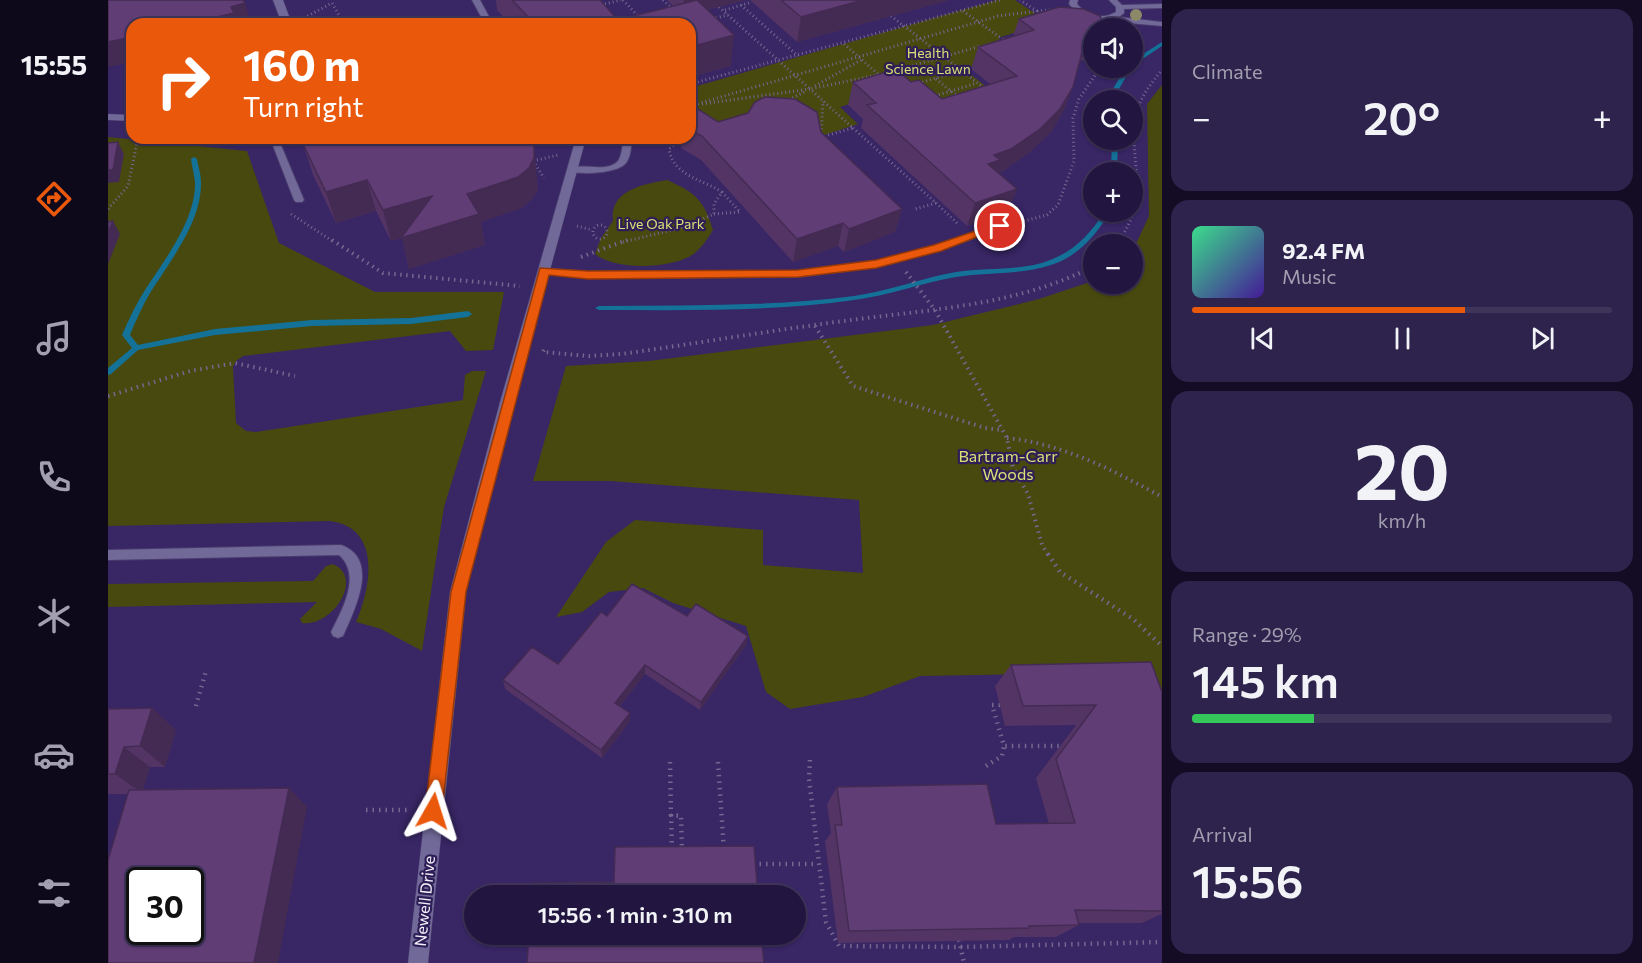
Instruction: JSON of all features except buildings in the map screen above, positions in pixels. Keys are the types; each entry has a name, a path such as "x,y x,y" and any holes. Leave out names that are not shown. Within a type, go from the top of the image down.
{"street":[{"path":"278,0 285,18"},
{"path":"108,117 126,118"},
{"name":"Newell Drive","path":"418,963 458,592 579,144"}],"lane":[{"path":"477,0 485,18"},
{"path":"482,0 482,14"},
{"path":"1074,0 1072,4 1080,12 1094,18"},
{"path":"1110,18 1120,14 1120,7 1113,0"},
{"path":"1120,7 1162,6"},
{"path":"1143,22 1162,24"},
{"path":"276,144 299,200"},
{"path":"572,170 598,170 619,165 624,159 627,144"},
{"path":"544,271 588,275 798,274 876,264 937,248 1000,226"},
{"path":"108,555 341,549 354,563 356,576 354,595 338,632"}],"path":[{"path":"591,8 622,0 640,15 635,18"},
{"path":"663,0 676,14"},
{"path":"696,82 1000,0"},
{"path":"1020,0 1037,11"},
{"path":"724,11 752,2"},
{"path":"303,18 332,3 341,18"},
{"path":"741,5 798,56"},
{"path":"719,7 936,202 915,209"},
{"path":"696,104 977,21 998,16 1053,10"},
{"path":"963,11 1001,40 1010,44"},
{"path":"709,20 728,15"},
{"path":"891,16 990,93"},
{"path":"1001,40 1011,37"},
{"path":"844,44 879,75"},
{"path":"696,105 810,89 879,75 988,44"},
{"path":"781,104 861,60"},
{"path":"915,84 961,70"},
{"path":"1121,234 1134,211 1135,119 1139,103 1146,90 1162,70"},
{"path":"887,72 896,80"},
{"path":"935,78 958,98"},
{"path":"1000,226 1047,215 1058,205 1074,161 1073,118 1079,99 1093,78"},
{"path":"930,97 977,83"},
{"path":"821,148 823,101"},
{"path":"821,137 853,128"},
{"path":"108,209 128,186 137,144"},
{"path":"576,259 639,236 685,227 714,214 740,212 722,192 687,175 672,160 669,149 675,144"},
{"path":"527,151 544,178"},
{"path":"533,161 558,155"},
{"path":"714,214 714,204 722,192"},
{"path":"285,208 293,217 383,273 399,277 515,285"},
{"path":"577,226 592,230 602,227 609,231 606,236 598,238 593,236 592,230"},
{"path":"902,267 935,310 1007,438 1013,468 1028,494 1042,545 1060,572 1133,619 1162,646"},
{"path":"543,352 589,356 622,354 958,308 1041,288 1083,272"},
{"path":"815,326 854,386 985,428 1002,430"},
{"path":"108,396 190,371 235,363 295,376"},
{"path":"1007,438 1024,438 1064,452 1107,469 1162,497"},
{"path":"196,706 206,671"},
{"path":"986,766 1002,756 1004,746 992,705 1000,705"},
{"path":"1004,746 1072,746"},
{"path":"810,760 809,779 826,922 839,946 1162,942"},
{"path":"670,762 672,855"},
{"path":"718,762 724,853"},
{"path":"366,810 408,810"},
{"path":"671,815 681,816 682,855"},
{"path":"748,864 818,864"},
{"path":"960,944 964,963"}],"shaded area":[{"path":"108,0 1162,0 1162,963 108,963"}],"green space":[{"name":"Health Science Lawn","path":"997,0 1015,0 1048,22 998,38 1018,53 965,70 1000,97 936,118 900,88 840,107 858,124 818,137 696,132 696,86"},
{"name":"Bartram-Carr Woods","path":"1162,85 1162,713 1144,672 920,676 863,697 790,709 766,692 746,626 673,603 643,588 609,592 582,612 556,617 606,542 635,520 763,530 763,565 863,573 859,500 610,481 533,481 566,366 649,361 933,325 1039,299 1083,284 1083,294 1143,294 1143,234 1141,234 1149,216 1147,104"},
{"path":"108,137 126,139 126,144 178,144 247,151 279,243 375,292 504,292 493,350 466,351 450,331 243,356 236,361 233,367 236,423 246,431 256,432 463,400 465,375 472,371 486,371 444,507 422,651 381,629 356,622 366,592 368,561 365,547 358,535 347,526 330,521 108,526"},
{"name":"Live Oak Park","path":"667,180 692,194 706,211 713,230 698,251 674,262 645,266 616,263 595,254 601,238 613,221 613,211 622,195 648,184"},
{"path":"333,564 342,571 346,580 345,590 333,610 313,622 302,623 300,619 317,602 108,607 108,584 313,581 326,566"}],"waterway":[{"path":"1143,57 1162,44"},
{"path":"1116,90 1122,78"},
{"path":"1114,162 1115,150"},
{"path":"136,348 126,335 147,292 175,249 195,205 198,182 194,159"},
{"path":"599,308 727,307 822,302 868,296 966,273 1033,268 1064,257 1079,247 1100,222"},
{"path":"136,348 215,332 312,323 411,321 468,314"},
{"path":"108,372 136,348"}],"route":[{"path":"433,811 458,592 507,402 544,271 588,275 798,274 876,264 937,248 1000,226"}]}
